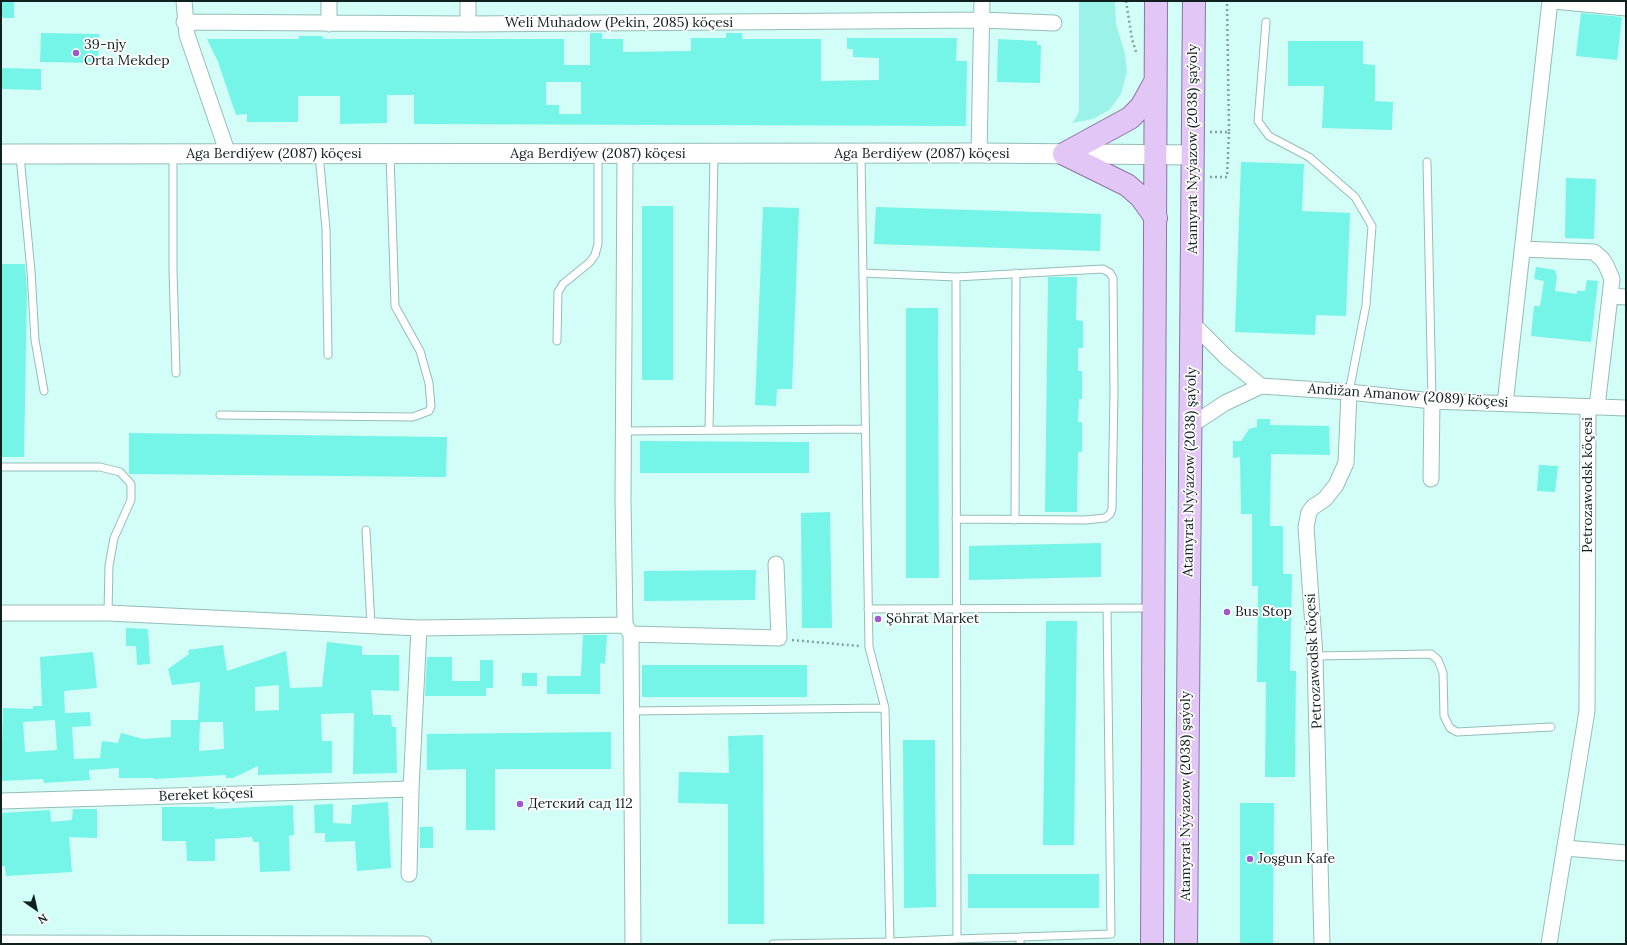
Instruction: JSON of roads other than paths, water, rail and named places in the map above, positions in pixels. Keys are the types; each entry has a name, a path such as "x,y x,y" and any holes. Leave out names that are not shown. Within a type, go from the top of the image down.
{"main road":[{"path":"1152,944 1157,155 1156,1"},
{"name":"Atamyrat Nyýazow (2038) şaýoly","path":"1186,944 1191,322 1194,177 1194,1"},
{"path":"1064,154 1130,118 1141,107 1156,79"},
{"path":"1064,154 1127,185 1141,197 1156,218"}],"street":[{"path":"184,1 184,22 190,48 228,154"},
{"path":"329,1 329,24"},
{"path":"468,1 468,24"},
{"path":"979,153 982,1"},
{"path":"1505,404 1550,1"},
{"path":"1554,1 1626,8"},
{"name":"Weli Muhadow (Pekin, 2085) köçesi","path":"184,22 468,24 982,20 1054,23"},
{"name":"Aga Berdiýew (2087) köçesi","path":"1,154 979,153 1194,155"},
{"path":"625,154 624,431 631,711 633,944"},
{"name":"Petrozawodsk köçesi","path":"1522,249 1594,252 1602,259 1612,279 1593,407 1587,711 1549,944"},
{"path":"1610,296 1626,297"},
{"path":"1191,322 1227,358 1261,386"},
{"name":"Andižan Amanow (2089) köçesi","path":"1190,426 1224,403 1261,386 1349,392 1432,401 1626,408"},
{"name":"Petrozawodsk köçesi","path":"1322,944 1315,656 1306,527 1309,512 1313,507 1325,499 1336,485 1346,463 1349,392"},
{"path":"1432,401 1432,479"},
{"path":"1,613 108,613 419,628 628,630 779,638 776,564"},
{"path":"409,874 411,788 419,628"},
{"name":"Bereket köçesi","path":"1,801 411,788"},
{"path":"1565,848 1626,852"},
{"path":"1,943 424,944"}],"lane":[{"path":"1266,22 1258,120 1269,136 1309,157 1355,197 1372,226 1366,305 1349,392"},
{"path":"20,154 31,270 35,340 44,391"},
{"path":"173,154 173,269 176,373"},
{"path":"319,154 326,229 328,355"},
{"path":"220,415 413,417 429,411 432,406 429,383 420,351 398,314 395,306 390,154"},
{"path":"557,341 558,292 563,284 590,262 595,255 598,244 598,154"},
{"path":"709,430 714,154"},
{"path":"861,154 869,647 885,708 890,942"},
{"path":"1427,162 1432,401"},
{"path":"863,273 956,277 1086,269 1103,269 1110,273 1113,284 1114,391 1112,509 1110,514 1105,518 1086,520 956,519"},
{"path":"1015,520 1016,273"},
{"path":"956,277 957,939"},
{"path":"624,431 865,429"},
{"path":"1,467 100,467 120,472 131,484 131,500 114,538 108,566 108,613"},
{"path":"366,530 371,626"},
{"path":"773,944 821,944 957,939 1020,941 1111,934 1107,608"},
{"path":"868,609 1154,608"},
{"path":"1315,656 1431,654 1438,660 1443,672 1444,716 1450,728 1457,732 1551,727"},
{"path":"631,711 885,708"}],"place":[{"name":"39-njy Orta Mekdep","path":"76,53"},
{"name":"Bus Stop","path":"1227,612"},
{"name":"Şöhrat Market","path":"878,619"},
{"name":"Детский сад 112","path":"520,804"},
{"name":"Joşgun Kafe","path":"1250,859"}]}
